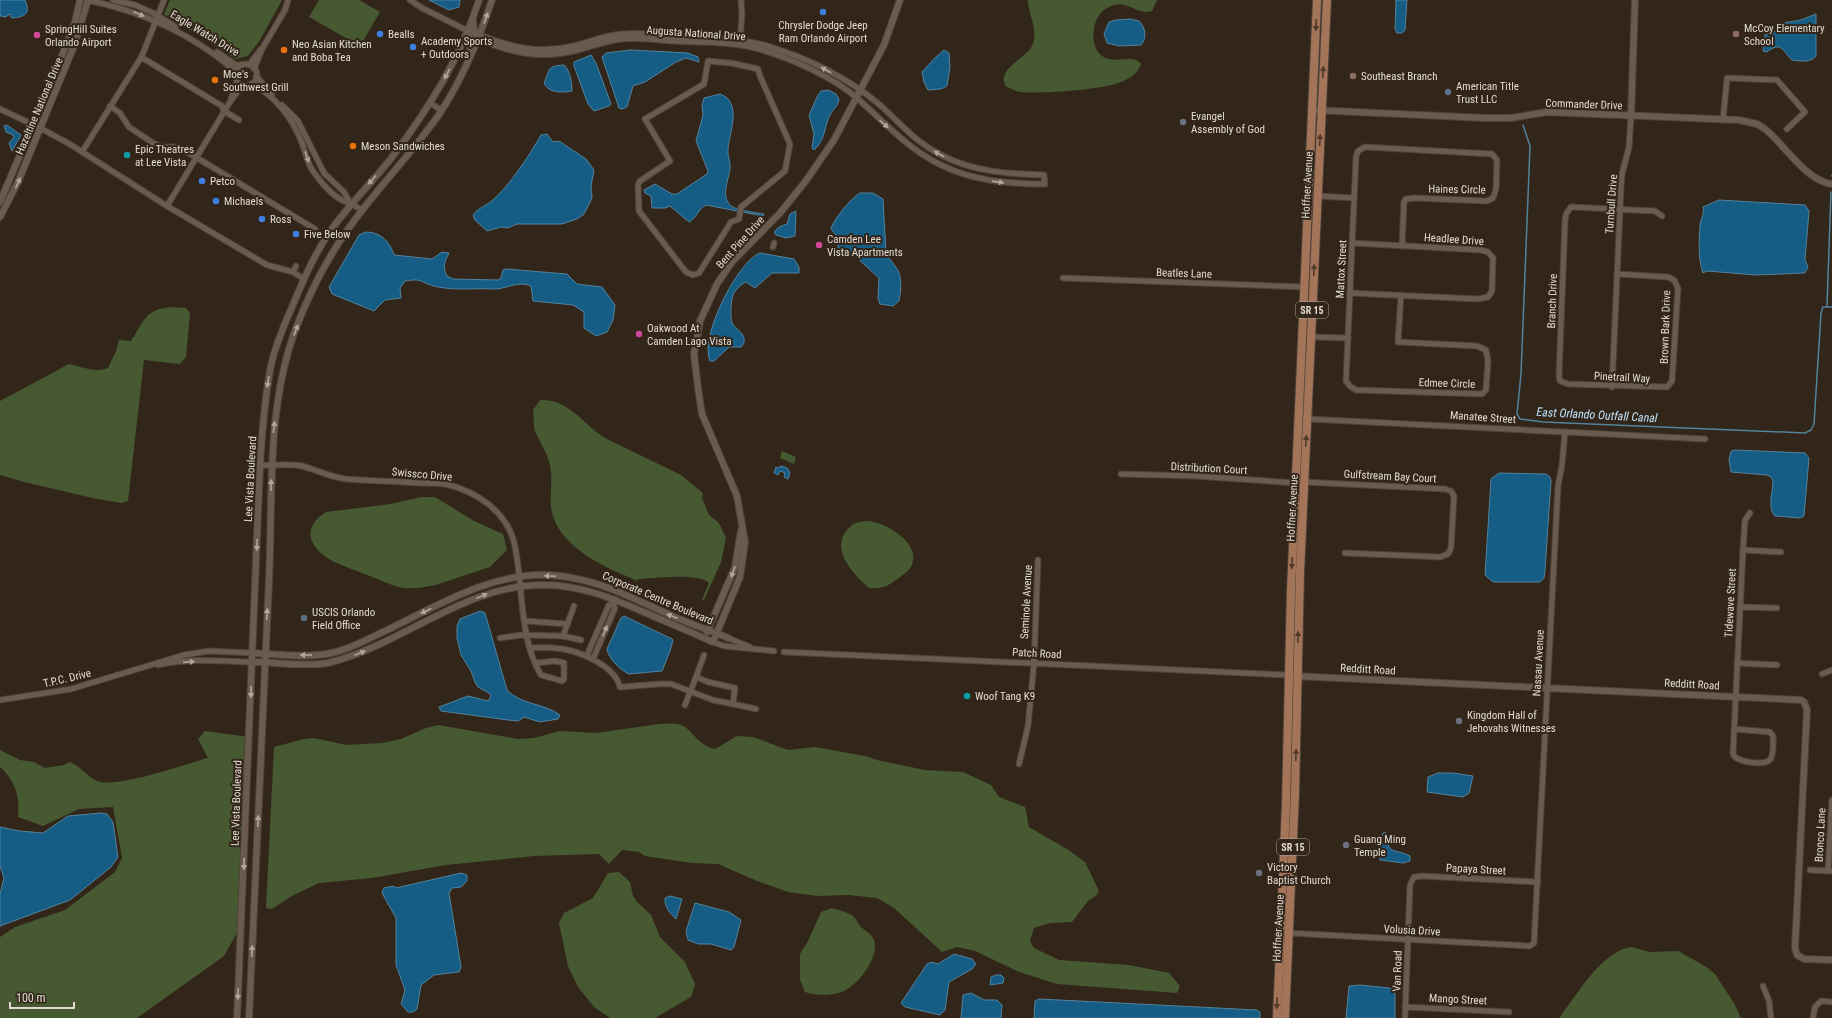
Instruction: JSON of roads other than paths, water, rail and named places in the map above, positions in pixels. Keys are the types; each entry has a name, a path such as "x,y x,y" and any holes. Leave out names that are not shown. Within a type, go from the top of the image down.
{"main road":[{"name":"Hoffner Avenue","path":"1277,1018 1287,769 1288,675 1300,482 1308,418 1318,196 1317,0"},
{"name":"Hoffner Avenue","path":"1285,1018 1295,800 1297,676 1303,508 1301,506 1298,451 1302,347 1317,111 1326,0"},
{"path":"1305,287 1308,293 1306,327 1311,337"},
{"path":"1302,347 1306,352 1306,390 1309,395"},
{"path":"1287,769 1292,778 1293,797 1295,800"},
{"path":"1285,830 1288,836 1288,849 1292,859"},
{"path":"1282,892 1285,898 1284,928 1289,933"},
{"path":"1280,943 1284,948 1283,987 1286,994"}],"street":[{"name":"Hazeltine National Drive","path":"0,202 66,45 80,0"},
{"name":"Hazeltine National Drive","path":"0,218 18,182 74,46 88,0"},
{"name":"Eagle Watch Drive","path":"88,0 157,18 213,53 234,70 237,82"},
{"name":"Eagle Watch Drive","path":"113,0 135,6 236,65 249,64 254,68"},
{"path":"82,152 141,57 164,0"},
{"path":"249,64 262,48 285,10 288,0"},
{"path":"410,0 422,8 468,31 471,44 470,58"},
{"name":"Lee Vista Boulevard","path":"237,1018 260,464 265,400 271,364 304,279 329,234 350,202 392,157 430,103 452,66 473,19 479,0"},
{"name":"Lee Vista Boulevard","path":"249,1018 272,466 278,400 284,367 296,330 315,285 330,255 362,210 416,146 441,110 470,58 492,0"},
{"path":"740,43 741,0"},
{"name":"Bent Pine Drive","path":"713,642 735,591 742,567 745,542 737,496 702,414 694,354 700,321 717,284 732,262 780,213 805,182 834,140 884,45 900,0"},
{"name":"Turnbull Drive","path":"1612,387 1622,174 1629,147 1635,0"},
{"path":"473,19 474,31 479,37"},
{"name":"Augusta National Drive","path":"479,37 503,50 536,55 557,54 623,39 740,43 788,53 826,69 879,105 905,131 924,145 959,163 985,171 1009,174 1044,175 1045,184 1015,184 992,181 956,171 924,155 899,137 856,97 838,85 798,63 740,43"},
{"path":"262,48 254,68 256,76 298,121 324,173 344,192 350,202"},
{"path":"141,57 222,106 224,111 239,120"},
{"path":"708,62 746,65 758,69 790,144 785,171 741,206 740,214 739,219 731,222 723,232 699,273 693,274 686,272 638,208 640,181 670,162 645,119 704,84 708,62"},
{"name":"Eagle Watch Drive","path":"235,74 237,68 242,64"},
{"path":"251,84 256,76"},
{"path":"1723,120 1727,78 1778,80 1805,112 1787,128"},
{"path":"230,102 237,82 242,85 251,84 259,87 271,97 292,123 302,141 311,168 320,180 344,201 350,202 362,210"},
{"path":"167,206 224,111 242,85"},
{"path":"430,103 441,110"},
{"path":"110,106 120,113 129,127 150,141 162,147 179,147 315,229"},
{"path":"0,109 40,128 82,152 167,206 267,266 293,272 304,279"},
{"name":"Commander Drive","path":"1317,111 1485,118 1511,118 1546,112 1748,122 1765,129 1812,177 1823,183 1832,184"},
{"name":"Haines Circle","path":"1358,151 1365,147 1487,152 1492,154 1497,160 1496,190 1493,198 1486,201 1406,199 1404,202 1402,246"},
{"name":"Mattox Street","path":"1350,386 1346,381 1356,157 1358,151"},
{"path":"956,171 959,163"},
{"path":"1318,196 1354,198"},
{"name":"Branch Drive","path":"1568,384 1560,381 1559,376 1566,214 1571,207 1621,208"},
{"path":"1621,208 1655,211 1662,216"},
{"name":"Headlee Drive","path":"1350,293 1478,299 1488,296 1492,291 1493,258 1488,252 1481,250 1352,243"},
{"path":"293,272 296,266"},
{"name":"Brown Bark Drive","path":"1617,274 1668,277 1674,280 1678,288 1672,381"},
{"name":"Beatles Lane","path":"1063,278 1305,287"},
{"name":"Edmee Circle","path":"1350,386 1356,390 1472,395 1482,394 1486,390 1488,361 1486,350 1477,346 1398,342 1401,295"},
{"path":"1311,337 1348,338"},
{"name":"Pinetrail Way","path":"1568,384 1612,387 1667,388 1672,381"},
{"name":"Manatee Street","path":"1308,418 1705,439"},
{"name":"Nassau Avenue","path":"1534,943 1558,486 1562,465 1565,432"},
{"name":"Swissco Drive","path":"260,464 272,466 301,466 329,476 346,478 445,484 463,490 492,506 506,523 513,541 520,577 527,636 535,663"},
{"name":"Distribution Court","path":"1121,474 1194,476 1300,482"},
{"name":"Gulfstream Bay Court","path":"1300,482 1445,489 1451,491 1454,496 1451,548 1448,554 1440,557 1346,553"},
{"name":"Tidewave Street","path":"1734,728 1770,732 1773,736 1772,756 1770,761 1766,763 1738,760 1733,753 1735,696 1745,520 1750,512"},
{"name":"Bent Pine Drive","path":"705,638 735,567 742,520"},
{"path":"1743,550 1780,552"},
{"name":"Seminole Avenue","path":"1019,764 1028,726 1034,663 1038,560"},
{"name":"Corporate Centre Boulevard","path":"253,653 325,654 351,647 452,599 486,585 520,577 548,575 581,579 618,590 667,614 756,649"},
{"name":"Corporate Centre Boulevard","path":"252,662 326,663 354,655 473,600 496,591 520,586 545,584 572,587 614,602 724,646 774,651"},
{"path":"594,659 615,608 614,602 618,590"},
{"path":"587,655 609,605 614,602"},
{"path":"563,636 574,606"},
{"path":"1740,606 1777,608"},
{"path":"525,621 568,624"},
{"path":"500,638 521,635 563,636 581,640"},
{"path":"530,648 559,648 587,655 607,668 619,680 620,687 671,684 713,700 756,708"},
{"name":"T.P.C. Drive","path":"0,700 71,689 184,655 209,651 253,653"},
{"name":"Patch Road","path":"784,652 1288,675"},
{"path":"685,705 704,655"},
{"name":"T.P.C. Drive","path":"137,670 169,663 209,660 252,662"},
{"path":"555,661 564,663 564,679 562,681 541,675 535,663 555,661"},
{"path":"1737,663 1776,664"},
{"path":"1822,674 1832,670"},
{"name":"Redditt Road","path":"1288,675 1735,696 1797,700 1804,702 1806,706 1795,948 1797,955 1804,959 1832,960"},
{"path":"696,677 708,682 735,688 733,704"},
{"path":"248,775 260,775"},
{"name":"Bronco Lane","path":"1830,871 1832,800"},
{"path":"1810,870 1830,871"},
{"name":"Papaya Street","path":"1414,878 1422,876 1538,882"},
{"name":"Van Road","path":"1405,1018 1410,885 1414,878"},
{"name":"Volusia Drive","path":"1289,933 1530,946 1534,943"},
{"path":"1763,986 1769,1001 1772,1018"},
{"path":"1813,1016 1815,1007 1820,1001 1832,1002"},
{"name":"Mango Street","path":"1405,1007 1509,1012"},
{"path":"237,1009 250,1009"}],"water":[{"path":"0,0 25,0 27,12 23,16 17,18 12,18 9,14 6,17 0,16"},
{"path":"429,0 460,0 459,7 449,10"},
{"path":"1396,0 1407,0 1405,30 1402,33 1397,33 1395,29"},
{"path":"1816,14 1816,56 1814,58 1805,61 1792,60 1782,48 1779,47 1767,52 1763,51 1765,35 1773,33 1783,23 1801,20"},
{"path":"1130,19 1139,21 1143,27 1145,36 1141,45 1119,46 1107,43 1104,34 1109,22"},
{"path":"631,50 688,53 698,57 699,62 686,58 676,62 645,82 633,86 627,107 622,109 619,108 602,57 606,53"},
{"path":"944,50 949,53 950,67 947,86 941,89 928,90 924,82 922,72"},
{"path":"591,55 596,63 611,104 594,111 588,104 574,66 574,62"},
{"path":"564,65 569,73 572,91 556,92 549,89 544,83 548,71 552,67"},
{"path":"828,90 836,94 839,101 831,113 821,142 814,150 812,148 814,134 809,115 821,91"},
{"path":"720,94 727,98 733,111 728,149 730,166 726,188 726,198 731,206 764,214 763,216 706,205 689,222 670,206 665,208 652,208 651,196 645,193 644,190 655,184 672,194 677,194 707,174 708,171 696,141 703,115 702,105 704,98"},
{"path":"7,125 21,135 12,151 9,143 14,137 6,132 4,126"},
{"path":"547,134 553,142 559,141 586,159 594,170 591,186 592,198 584,214 577,219 562,224 517,224 508,228 501,227 487,231 475,220 473,215 499,194 519,170 541,135"},
{"path":"860,193 873,193 883,199 886,252 898,270 901,283 899,301 893,306 880,304 878,298 879,278 854,255 841,254 838,247 837,236 831,229 835,220 843,210 852,199"},
{"path":"1719,200 1805,205 1809,211 1805,260 1808,267 1805,273 1756,275 1707,271 1703,273 1700,262 1699,243 1703,207"},
{"path":"796,211 795,236 786,238 776,235 774,232 779,227 787,224 790,214"},
{"path":"366,232 371,232 384,239 390,246 394,255 432,259 442,252 449,253 444,267 447,276 453,279 498,280 501,278 503,270 506,269 567,274 577,284 602,287 615,305 613,320 607,332 596,336 584,328 584,312 573,305 533,301 531,286 526,284 497,289 456,289 441,288 415,280 405,281 400,288 401,298 385,300 374,311 332,294 329,287 359,235"},
{"path":"760,253 794,259 799,267 799,273 772,273 755,288 746,282 738,287 732,297 731,317 732,323 744,337 744,343 741,347 729,347 714,361 710,361 708,350 710,336 722,302 741,270 751,259"},
{"path":"1731,451 1805,453 1809,458 1804,516 1800,518 1775,516 1771,509 1773,481 1771,477 1767,475 1731,472 1729,460"},
{"path":"781,466 787,468 790,473 788,479 784,477 785,473 780,471 778,475 774,473 776,467 778,468"},
{"path":"1499,473 1546,474 1550,477 1551,481 1545,570 1544,578 1540,582 1493,582 1485,575 1491,479"},
{"path":"480,611 485,613 507,690 519,699 554,711 560,715 558,719 540,722 524,717 518,721 441,711 439,707 468,696 488,701 491,696 489,693 478,687 475,682 471,671 461,655 457,638 457,626 460,619"},
{"path":"624,616 673,640 662,671 629,674 612,660 607,649 621,618"},
{"path":"1438,773 1453,773 1473,776 1469,793 1463,797 1427,792 1428,777"},
{"path":"101,813 107,814 113,822 118,857 111,867 70,900 0,926 0,894 4,878 0,866 0,827 43,833 68,816"},
{"path":"1385,832 1388,835 1388,846 1390,849 1410,856 1410,861 1403,863 1380,860 1379,856 1383,833"},
{"path":"461,873 467,875 467,881 461,887 452,888 449,893 461,967 459,972 434,975 421,985 417,1009 413,1012 408,1012 401,1004 405,990 396,965 396,918 382,893 384,888 394,886 396,888"},
{"path":"670,896 682,899 676,919 665,904 665,898"},
{"path":"695,903 729,912 741,920 734,947 731,950 711,944 698,944 688,940 686,931"},
{"path":"954,954 972,959 976,964 972,969 949,982 945,1010 940,1015 905,1007 901,1003 927,964 931,962 938,964"},
{"path":"1001,975 1004,978 1003,983 990,985 991,977"},
{"path":"1360,985 1395,990 1395,1018 1346,1018 1349,986"},
{"path":"971,993 984,1000 997,1000 1002,1005 1001,1018 961,1018 963,995"},
{"path":"1039,999 1257,1010 1260,1012 1260,1018 1034,1018 1035,1001"}],"waterway":[{"name":"East Orlando Outfall Canal","path":"1523,125 1530,146 1521,374 1517,414 1520,419 1543,422 1805,433 1811,430 1814,424 1821,313 1823,307 1832,307"},
{"path":"1827,306 1831,192"}],"place":[{"name":"Chrysler Dodge Jeep Ram Orlando Airport","path":"823,12"},
{"name":"Bealls","path":"380,34"},
{"name":"McCoy Elementary School","path":"1736,34"},
{"name":"SpringHill Suites Orlando Airport","path":"37,35"},
{"name":"Academy Sports + Outdoors","path":"413,47"},
{"name":"Neo Asian Kitchen and Boba Tea","path":"284,50"},
{"name":"Southeast Branch","path":"1353,76"},
{"name":"Moe's Southwest Grill","path":"215,80"},
{"name":"American Title Trust LLC","path":"1448,92"},
{"name":"Evangel Assembly of God","path":"1183,122"},
{"name":"Meson Sandwiches","path":"353,146"},
{"name":"Epic Theatres at Lee Vista","path":"127,155"},
{"name":"Petco","path":"202,181"},
{"name":"Michaels","path":"216,201"},
{"name":"Ross","path":"262,219"},
{"name":"Five Below","path":"296,234"},
{"name":"Camden Lee Vista Apartments","path":"819,245"},
{"name":"Oakwood At Camden Lago Vista","path":"639,334"},
{"name":"USCIS Orlando Field Office","path":"304,618"},
{"name":"Woof Tang K9","path":"967,696"},
{"name":"Kingdom Hall of Jehovahs Witnesses","path":"1459,721"},
{"name":"Guang Ming Temple","path":"1346,845"},
{"name":"Victory Baptist Church","path":"1259,873"}]}
